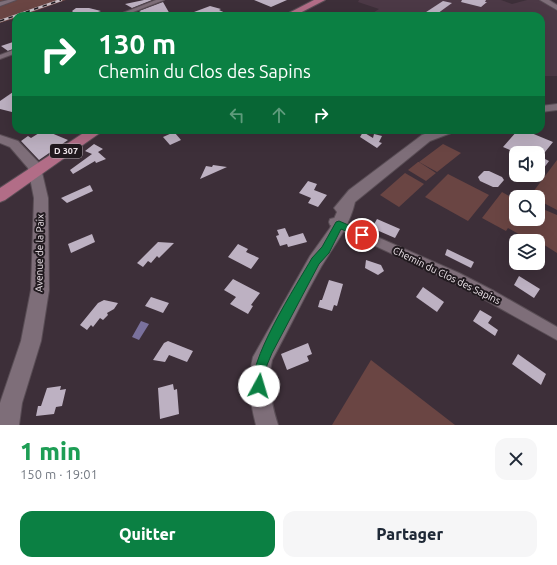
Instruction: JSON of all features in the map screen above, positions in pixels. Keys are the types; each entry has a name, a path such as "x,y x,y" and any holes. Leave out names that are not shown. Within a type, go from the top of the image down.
{"main road":[{"path":"296,12 321,0"},
{"name":"D 307","path":"0,196 91,134"}],"street":[{"path":"0,4 13,0"},
{"path":"129,12 161,0"},
{"path":"544,0 557,8"},
{"path":"0,57 12,52"},
{"path":"545,108 557,107"},
{"path":"267,425 260,398 259,386 261,365 267,350 316,261 325,250 336,223 346,211 348,201 354,194 420,144 441,134"},
{"path":"0,139 14,144 35,167 36,173"},
{"name":"Avenue de la Paix","path":"8,425 11,403 30,341 40,290 41,198 36,173"},
{"name":"Chemin du Clos des Sapins","path":"336,223 455,277 490,295 557,334"}],"shaded area":[{"path":"0,0 66,0 33,12 12,12 12,19 0,23"},
{"path":"359,0 501,0 512,4 527,0 540,0 557,11 557,76 545,76 545,12 374,12 379,9 358,2"},
{"path":"443,144 461,153 437,172 419,162"},
{"path":"557,160 557,210 545,204 545,190 534,190 540,182 545,182 545,176"},
{"path":"418,162 436,173 426,181 408,170"},
{"path":"405,173 424,184 399,207 380,195"},
{"path":"448,174 489,195 468,221 425,197"},
{"path":"502,192 509,196 509,226 545,226 545,210 557,215 557,253 545,245 545,234 519,234 508,228 506,231 482,218"},
{"path":"141,321 149,324 139,340 132,337"},
{"path":"371,360 455,425 332,425"}],"building":[{"path":"152,0 132,8 125,4"},
{"path":"254,0 287,0 271,7"},
{"path":"462,0 486,0 485,2 487,2 481,7 461,2"},
{"path":"443,1 452,3 440,12 426,12"},
{"path":"163,2 169,12 141,12 139,11"},
{"path":"210,6 221,9 219,10 223,12 194,12"},
{"path":"76,8 89,8 101,11 73,12 72,11"},
{"path":"12,42 12,50 8,51 1,46"},
{"path":"12,93 12,112 0,109 0,101"},
{"path":"38,134 54,134 68,140 39,160 21,141 28,136 31,138"},
{"path":"170,134 176,134 181,140 170,145 163,137"},
{"path":"362,134 366,134 373,138 374,134 382,136 379,142 382,143 377,148 360,137"},
{"path":"514,134 534,134 553,142 545,152 545,146 509,146 509,150 503,147"},
{"path":"94,144 103,149 98,152 106,159 96,163 95,161 73,174 70,170 92,154 85,151"},
{"path":"545,159 549,161 545,166"},
{"path":"213,165 227,167 200,179 206,166 212,167"},
{"path":"484,171 489,171 502,177 504,180 498,187 493,187 480,181 478,177"},
{"path":"308,181 317,184 314,190 327,195 318,207 308,203 311,198 299,193"},
{"path":"90,185 93,191 67,203 61,198"},
{"path":"377,219 400,229 395,238 372,228"},
{"path":"285,228 289,237 303,233 307,242 288,247 287,244 280,246 276,236 279,235 277,230"},
{"path":"92,234 95,242 71,253 68,244"},
{"path":"158,242 174,243 159,258 157,256 151,263 148,261 143,267 137,263"},
{"path":"238,244 248,249 246,252 259,258 251,269 228,257"},
{"path":"447,249 474,262 471,268 445,255"},
{"path":"366,260 381,265 384,271 378,275 365,268"},
{"path":"519,276 540,289 534,298 514,285"},
{"path":"233,279 260,293 251,305 253,306 248,314 230,304 236,297 224,290"},
{"path":"329,280 343,284 337,306 334,305 332,311 318,307"},
{"path":"423,287 444,302 437,312 416,297"},
{"path":"151,297 169,303 163,313 145,306"},
{"path":"104,300 118,303 114,309 107,313 108,315 103,320 100,318 93,327 91,325 87,330 80,325 98,303"},
{"path":"480,310 492,317 488,323 498,330 495,336 473,321"},
{"path":"168,341 193,351 187,362 169,355 165,362 153,360 164,343"},
{"path":"308,343 312,354 307,356 309,361 287,370 281,354"},
{"path":"518,354 546,374 541,385 512,364"},
{"path":"173,384 174,390 177,389 179,414 160,419 158,388"},
{"path":"61,386 60,390 66,389 62,406 56,407 54,414 36,416 38,406 41,406 47,388"}],"railway":[{"path":"26,12 61,0"},
{"path":"0,21 12,17"}],"route":[{"path":"259,386 261,365 267,350 316,261 325,250 339,224 362,235"}]}
